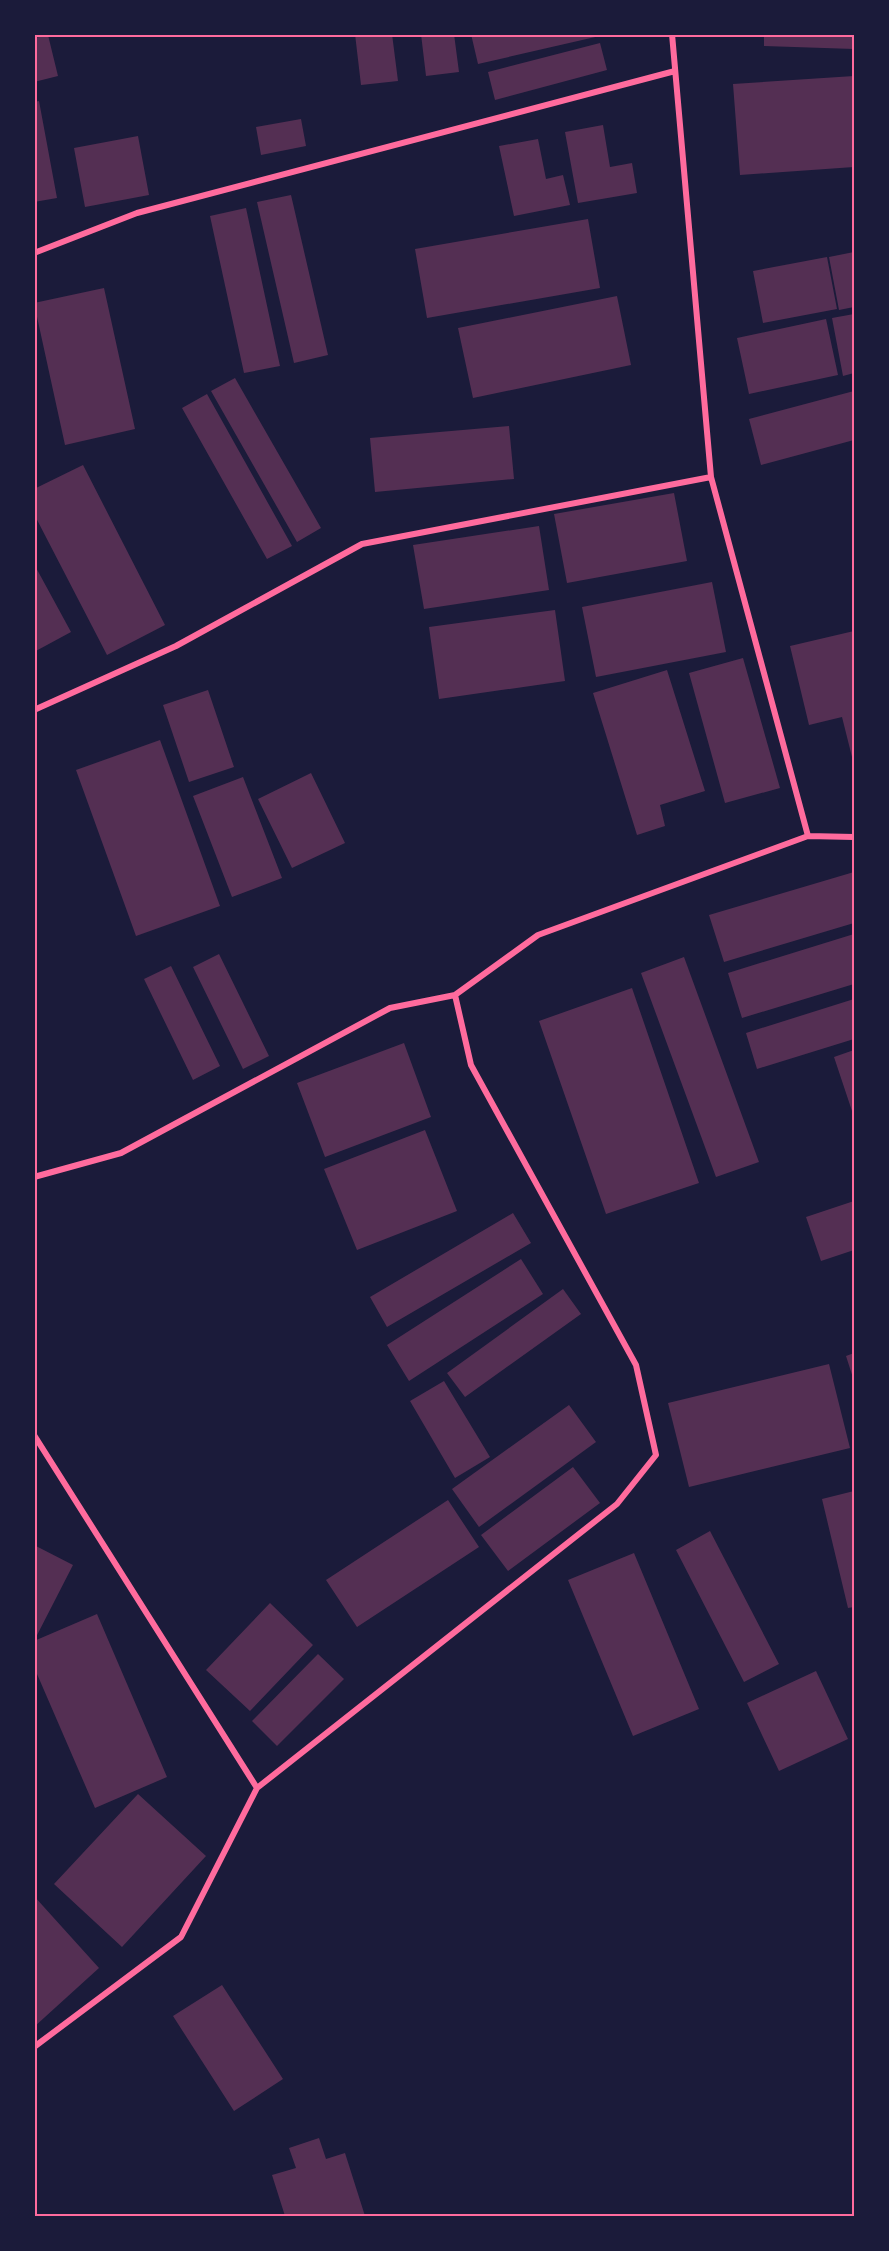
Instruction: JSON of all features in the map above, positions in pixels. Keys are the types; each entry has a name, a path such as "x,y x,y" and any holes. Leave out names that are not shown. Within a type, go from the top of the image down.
{"street":[{"path":"672,34 711,477 807,836"},
{"path":"34,253 137,213 675,70"},
{"path":"34,710 176,646 362,543 711,477"},
{"path":"34,1177 121,1153 390,1008 456,995 538,935 807,836 855,837"},
{"path":"34,2047 182,1937 257,1788 617,1504 656,1455 636,1365 471,1065 456,995"},
{"path":"34,1435 257,1788"}],"building":[{"path":"355,34 392,34 398,81 361,85"},
{"path":"421,34 454,34 459,72 426,76"},
{"path":"471,34 604,34 604,35 478,64"},
{"path":"764,34 854,34 854,49 764,46"},
{"path":"48,35 58,76 34,82 34,38"},
{"path":"600,43 607,70 495,100 488,72"},
{"path":"854,76 854,167 740,175 733,84"},
{"path":"39,101 57,198 34,202 34,102"},
{"path":"301,119 306,146 261,155 256,127"},
{"path":"603,125 610,167 632,163 637,193 578,203 565,132"},
{"path":"138,136 149,195 85,207 74,148"},
{"path":"538,139 546,179 563,175 570,205 514,216 499,146"},
{"path":"291,195 328,355 294,363 257,202"},
{"path":"246,208 280,366 244,373 210,216"},
{"path":"588,219 600,288 427,318 415,249"},
{"path":"854,252 854,307 839,310 829,257"},
{"path":"827,257 837,309 763,323 753,271"},
{"path":"104,288 135,429 65,445 34,303"},
{"path":"617,296 631,365 473,398 458,328"},
{"path":"854,314 854,373 843,376 832,318"},
{"path":"826,319 838,375 749,394 737,338"},
{"path":"235,378 321,528 297,542 211,391"},
{"path":"854,391 854,440 761,465 749,419"},
{"path":"207,394 292,546 267,559 182,408"},
{"path":"509,426 514,479 375,492 370,438"},
{"path":"83,465 165,625 107,655 34,514 34,489"},
{"path":"674,493 687,561 567,583 554,514"},
{"path":"539,526 549,590 424,609 413,545"},
{"path":"34,564 71,632 34,652"},
{"path":"712,582 726,652 596,677 582,607"},
{"path":"555,610 565,681 439,699 429,627"},
{"path":"854,631 854,765 842,717 809,725 790,646"},
{"path":"743,658 780,788 725,803 689,673"},
{"path":"667,670 705,791 660,805 665,826 637,835 593,693"},
{"path":"208,690 234,767 189,782 163,705"},
{"path":"160,740 220,906 136,936 76,770"},
{"path":"311,773 345,843 292,868 258,799"},
{"path":"243,777 282,878 232,897 193,796"},
{"path":"854,872 854,923 724,962 709,915"},
{"path":"854,934 854,984 742,1018 728,973"},
{"path":"219,954 269,1056 243,1069 193,967"},
{"path":"684,957 759,1162 716,1177 641,973"},
{"path":"171,966 220,1066 193,1080 144,979"},
{"path":"632,988 699,1183 606,1214 539,1021"},
{"path":"854,999 854,1039 757,1069 746,1033"},
{"path":"404,1043 431,1117 325,1157 297,1083"},
{"path":"854,1050 854,1117 834,1057"},
{"path":"425,1130 457,1211 357,1250 324,1169"},
{"path":"854,1201 854,1250 821,1261 806,1217"},
{"path":"513,1213 531,1243 387,1327 370,1297"},
{"path":"521,1259 543,1294 409,1381 387,1345"},
{"path":"563,1289 581,1314 465,1397 447,1373"},
{"path":"854,1353 854,1381 846,1356"},
{"path":"829,1364 850,1448 689,1487 668,1403"},
{"path":"444,1381 490,1457 455,1478 410,1401"},
{"path":"569,1405 596,1442 479,1527 452,1489"},
{"path":"573,1467 600,1503 508,1571 481,1535"},
{"path":"854,1491 854,1607 848,1608 822,1499"},
{"path":"448,1500 479,1547 357,1627 326,1580"},
{"path":"710,1531 779,1664 744,1682 676,1550"},
{"path":"34,1545 73,1565 34,1641"},
{"path":"634,1553 699,1709 633,1736 568,1580"},
{"path":"270,1603 313,1645 250,1711 206,1670"},
{"path":"97,1614 167,1777 95,1808 34,1667 34,1641"},
{"path":"318,1654 344,1679 277,1746 252,1721"},
{"path":"816,1671 848,1739 779,1771 747,1703"},
{"path":"138,1794 206,1856 122,1947 54,1884"},
{"path":"34,1896 99,1968 34,2027"},
{"path":"222,1985 283,2079 234,2111 173,2016"},
{"path":"319,2138 326,2159 345,2153 365,2216 285,2216 272,2175 296,2168 289,2148"}]}
